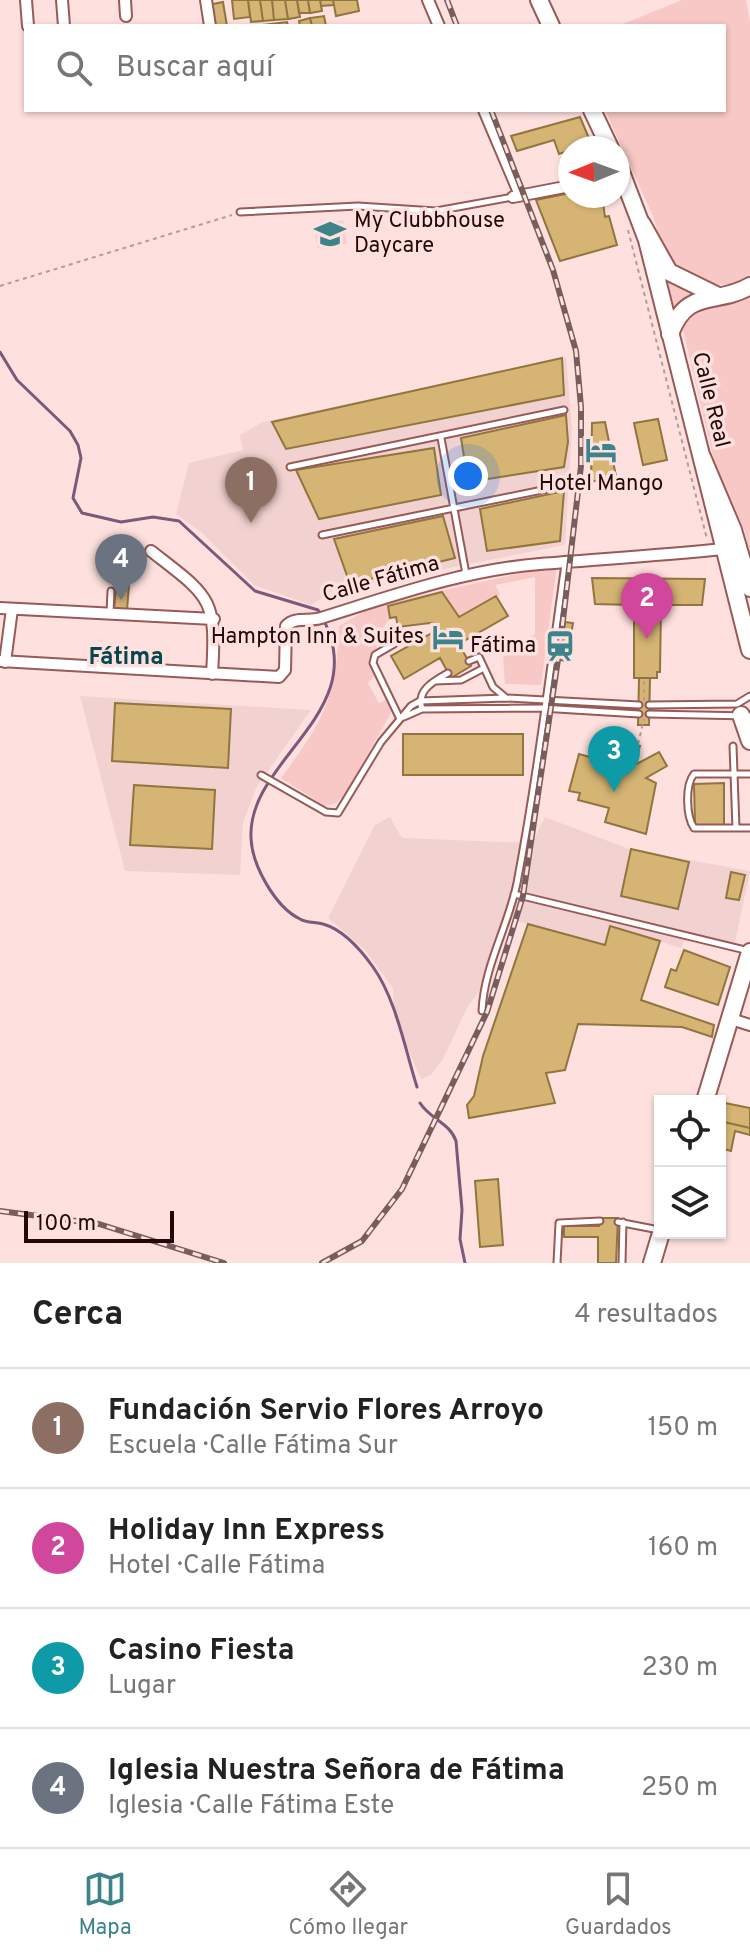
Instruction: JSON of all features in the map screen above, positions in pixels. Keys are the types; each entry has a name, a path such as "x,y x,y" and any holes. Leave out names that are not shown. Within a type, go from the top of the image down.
{"main road":[{"path":"539,0 550,24"},
{"path":"593,112 604,136"},
{"name":"Calle Real","path":"630,208 670,334 750,650"},
{"path":"634,223 669,272 718,296"},
{"path":"670,334 675,321 693,302 750,286"},
{"path":"702,457 733,530 750,588"},
{"path":"746,716 750,741"},
{"path":"707,1095 750,952"},
{"path":"652,1263 659,1239"}],"street":[{"path":"26,0 28,24"},
{"path":"62,0 64,24"},
{"path":"125,0 126,16"},
{"path":"206,0 210,24"},
{"path":"428,0 438,24"},
{"path":"485,112 516,196 558,188"},
{"name":"Calle Fátima","path":"2,662 279,677 285,670 286,626 295,620 317,619 380,597 467,576 540,564 724,549"},
{"path":"151,551 201,590 214,619 212,674"},
{"path":"0,608 214,619"},
{"path":"2,662 12,609"},
{"path":"731,1019 750,1025"}],"lane":[{"path":"240,212 358,206 436,211 516,196"},
{"path":"290,467 564,410"},
{"path":"441,438 467,576"},
{"path":"322,535 562,486"},
{"path":"482,1011 485,981 514,894 565,564"},
{"path":"110,614 111,591"},
{"path":"394,644 375,655 373,663 400,719"},
{"path":"469,661 479,657 493,687 506,698"},
{"path":"435,681 461,680 484,668"},
{"path":"422,709 420,701 423,691 448,673"},
{"path":"649,705 737,704 750,696"},
{"path":"261,775 326,812 342,811 381,742 420,701 506,698 639,714"},
{"path":"400,719 422,709 545,704 639,705"},
{"path":"713,704 713,713"},
{"path":"649,714 746,716"},
{"path":"733,746 736,828"},
{"path":"750,774 694,774 689,782 689,820 694,828 750,828"},
{"path":"514,894 750,952"},
{"path":"557,1263 559,1223 600,1221"},
{"path":"622,1263 620,1222 654,1230"}],"path":[{"path":"0,286 240,212"},
{"path":"634,223 707,539"}],"shaded area":[{"path":"682,0 746,0 750,22 750,275 732,284 713,285 683,275 665,256 653,216 630,165 630,136 617,136 606,112 726,112 726,24 623,24"},
{"name":"My Clubbhouse Daycare","path":"343,220 347,244 317,248 314,225"},
{"path":"666,276 695,295 675,310"},
{"path":"750,297 750,553 744,529 714,460 682,326 688,318 704,309"},
{"path":"566,357 572,428 565,545 368,584 346,593 342,585 311,605 254,585 202,533 176,514 189,463 243,450 240,435 263,422"},
{"path":"557,565 541,685 505,684 503,657 535,634 535,577 495,585 500,594 459,617 442,592 389,606 390,618 373,641 377,648 370,663 374,676 368,683 379,703 386,700 392,711 346,793 336,803 325,806 281,778 308,740 325,708 335,673 339,626 374,606"},
{"path":"80,696 311,710 256,788 243,823 240,875 125,871"},
{"path":"390,817 402,838 532,843 545,817 629,849 750,871 733,952 685,938 681,948 610,926 605,945 504,918 481,988 467,1008 443,1059 431,1075 421,1079 394,1017 393,988 365,950 328,918 375,825"}],"building":[{"path":"232,0 248,0 250,17 234,19"},
{"path":"248,0 260,0 263,21 251,22"},
{"path":"260,0 272,0 274,20 263,21"},
{"path":"272,0 285,0 288,19 274,20"},
{"path":"285,0 297,0 300,17 288,19"},
{"path":"297,0 308,0 310,13 299,13"},
{"path":"308,0 320,0 322,11 310,13"},
{"path":"320,0 333,0 334,5 321,6"},
{"path":"333,0 357,0 359,11 336,16"},
{"path":"223,2 227,24 212,24 208,5"},
{"path":"324,16 326,24 312,24 310,18"},
{"path":"310,18 312,24 300,24 299,21"},
{"path":"580,117 588,136 558,136 558,151 554,140 517,151 511,136"},
{"path":"558,195 558,208 604,208 617,245 560,261 536,200"},
{"path":"562,358 564,395 286,449 272,422"},
{"path":"566,415 568,442 564,467 468,482 461,438"},
{"name":"Hotel Mango","path":"658,419 667,460 643,465 634,423"},
{"name":"Hotel Mango","path":"605,422 616,476 591,482 592,423"},
{"path":"434,448 441,495 319,519 296,470"},
{"path":"564,491 560,541 487,551 480,509"},
{"path":"443,516 455,558 350,584 334,539"},
{"path":"592,578 705,579 702,605 661,605 660,672 657,672 657,678 634,678 634,605 595,604"},
{"path":"125,580 129,584 127,611 114,610 116,590"},
{"name":"Hampton Inn & Suites","path":"442,592 459,617 496,596 508,616 459,644 471,666 451,678 440,658 404,679 391,656 437,630 435,624 430,623 398,627 396,617 390,618 388,606"},
{"name":"Fátima","path":"565,622 573,623 567,661 559,660"},
{"path":"639,678 650,678 649,725 638,725"},
{"path":"115,703 231,709 228,768 112,761"},
{"path":"403,734 523,734 523,775 403,775"},
{"path":"614,738 640,746 634,766 629,768 598,759 604,739 613,742"},
{"path":"659,752 667,766 646,778 656,783 646,834 605,822 609,808 578,800 580,793 569,791 579,754 629,768"},
{"path":"724,783 724,825 695,825 694,784"},
{"path":"134,785 215,790 212,849 130,845"},
{"path":"631,849 689,862 678,909 621,896"},
{"path":"731,872 745,875 739,900 726,898"},
{"path":"528,924 605,945 610,926 660,941 641,1000 714,1025 712,1037 682,1027 578,1024 565,1070 546,1073 555,1103 469,1118 467,1105 474,1096 483,1056"},
{"path":"684,950 730,967 718,1005 665,987 671,969 676,971"},
{"path":"726,1103 750,1108 750,1128 726,1122"},
{"path":"726,1122 750,1128 750,1135 735,1131 731,1151 726,1150"},
{"path":"498,1179 503,1245 480,1247 475,1181"},
{"path":"600,1218 618,1218 616,1263 598,1263 598,1237 564,1237 564,1226 599,1226"}],"waterway":[{"path":"0,352 17,380 70,431 78,445 81,458 73,498 82,513 121,522 153,517 179,521 255,591 318,610 333,645 333,676 323,705 268,782 255,809 252,849 266,884 282,905 302,920 338,931 373,967 394,1009 417,1087"},
{"path":"420,1103 449,1130 456,1141 462,1210 460,1239 465,1263"}],"railway":[{"path":"447,0 456,24"},
{"path":"322,1263 362,1241 402,1189 487,1012 523,896 560,646 581,466 581,407 576,351 553,270 492,112"},
{"path":"0,1211 99,1224 224,1263"}],"place":[{"name":"My Clubbhouse Daycare","path":"330,234"},
{"name":"Hotel Mango","path":"601,450"},
{"name":"Fundación Servio Flores Arroyo","path":"251,523"},
{"name":"Iglesia Nuestra Señora de Fátima","path":"121,600"},
{"name":"Hampton Inn & Suites","path":"448,637"},
{"name":"Holiday Inn Express","path":"647,639"},
{"name":"Fátima","path":"560,646"},
{"name":"Casino Fiesta","path":"614,792"}],"district":[{"name":"Fátima","path":"126,658"}]}
